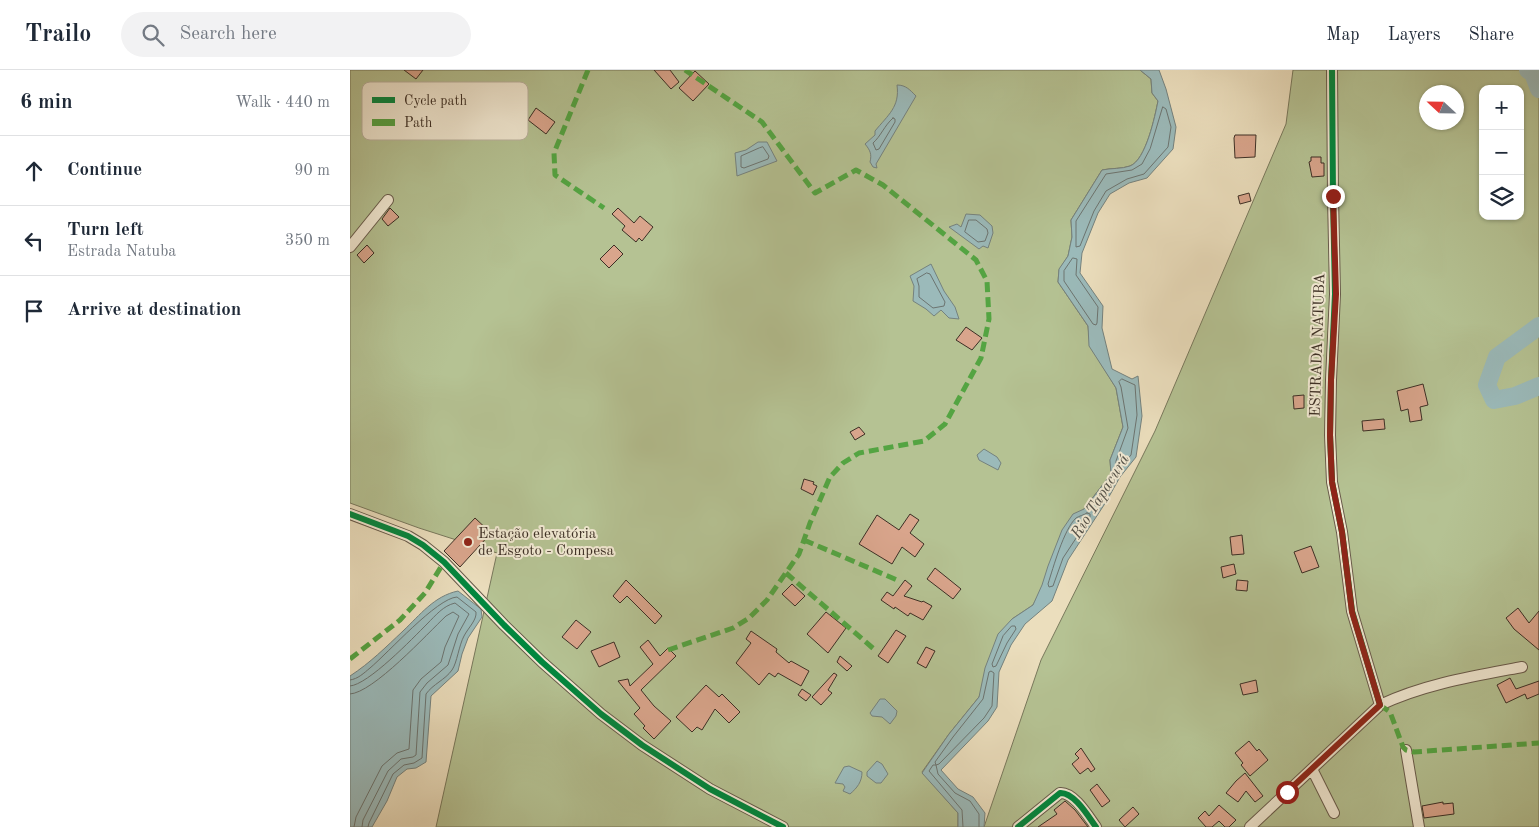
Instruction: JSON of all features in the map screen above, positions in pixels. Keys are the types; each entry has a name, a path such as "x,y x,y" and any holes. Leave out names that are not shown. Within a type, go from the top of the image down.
{"street":[{"name":"ESTRADA NATUBA","path":"1332,70 1336,294 1331,380 1330,435 1332,482 1342,532 1352,612 1380,705"},
{"path":"350,247 388,200"},
{"path":"350,514 408,536 423,545 444,562 542,662 601,714 642,745 710,789 783,827"},
{"path":"1250,827 1380,705 1399,696 1470,676 1522,667"},
{"path":"1406,750 1419,827"},
{"path":"1312,769 1334,813"},
{"path":"1018,827 1030,824 1060,793 1064,792 1071,795 1096,827"}],"green space":[{"path":"350,70 1140,70 1151,79 1152,93 1158,101 1145,147 1136,162 1130,166 1102,170 1071,220 1072,237 1068,256 1059,270 1058,282 1088,326 1090,346 1116,388 1123,427 1110,460 1111,474 1084,509 1033,605 1012,619 979,697 922,772 958,813 958,827 436,827 497,553 350,503"},
{"path":"1293,70 1539,70 1539,827 984,827 1041,660 1155,431 1286,124"}],"water":[{"name":"Rio Tapacurá","path":"1140,70 1159,70 1176,127 1173,149 1147,178 1129,183 1110,194 1098,213 1082,253 1080,273 1103,306 1102,328 1112,369 1132,379 1138,376 1142,416 1136,457 1120,477 1068,560 1052,601 1025,624 1011,645 999,672 997,707 988,721 941,770 958,789 973,797 985,813 984,827 958,827 958,813 922,773 949,734 979,697 985,668 998,634 1012,619 1033,605 1062,530 1073,514 1084,509 1111,474 1110,460 1123,427 1116,388 1089,346 1088,326 1058,282 1059,269 1068,256 1072,237 1071,220 1102,170 1130,166 1136,162 1145,147 1158,101 1152,93 1151,79"},
{"path":"897,85 905,87 916,96 876,164 877,168 873,167 870,162 870,152 865,144 875,135 875,131 895,105"},
{"path":"758,142 767,142 777,161 737,176 735,153 746,150"},
{"path":"966,214 980,215 992,226 993,233 988,248 983,246 979,249 949,227 957,224 961,227"},
{"path":"931,264 944,291 955,307 959,319 949,318 941,310 934,316 913,301 914,286 910,276"},
{"path":"984,449 997,457 1001,463 998,470 979,460 977,455"},
{"path":"458,591 481,609 482,617 468,638 458,671 431,696 426,762 416,768 407,769 397,777 387,801 372,827 350,827 350,676 378,655 428,607 449,593"},
{"path":"880,699 885,699 897,711 890,724 882,717 872,716 870,713"},
{"path":"877,761 882,764 888,774 881,783 876,783 867,776 867,772"},
{"path":"849,766 862,772 859,784 850,794 843,791 845,787 843,784 835,783 844,767"}],"building":[{"path":"404,70 423,70 416,79"},
{"path":"654,70 670,70 679,82 671,89"},
{"path":"695,71 709,84 693,101 679,88"},
{"path":"536,108 555,122 546,134 528,120"},
{"path":"1235,135 1256,135 1255,157 1235,158"},
{"path":"1311,157 1321,157 1321,163 1324,163 1324,176 1312,177 1309,162"},
{"path":"1249,193 1251,201 1240,204 1238,196"},
{"path":"390,208 399,217 388,226 382,219"},
{"path":"618,208 634,223 640,216 653,227 642,241 639,238 636,242 622,230 625,226 612,214"},
{"path":"367,245 374,253 364,263 357,255"},
{"path":"614,245 623,254 609,268 600,259"},
{"path":"966,327 982,338 972,350 956,340"},
{"path":"1423,384 1428,405 1420,407 1422,420 1410,422 1408,409 1401,411 1397,391"},
{"path":"1304,395 1304,408 1294,409 1293,396"},
{"path":"1384,419 1385,429 1363,431 1362,421"},
{"path":"859,427 865,434 855,440 850,432"},
{"path":"804,479 814,482 813,484 817,486 813,495 801,489"},
{"path":"910,514 919,520 910,533 924,544 915,557 902,547 892,564 859,544 877,515 899,530"},
{"name":"Estação elevatória de Esgoto - Compesa","path":"475,518 491,533 460,567 444,551"},
{"path":"1242,535 1244,554 1232,555 1230,537"},
{"path":"1311,546 1319,567 1302,573 1294,552"},
{"path":"1234,564 1236,574 1223,578 1221,567"},
{"path":"935,568 961,589 953,599 927,579"},
{"path":"626,580 662,616 655,624 627,596 620,603 613,596"},
{"path":"905,580 912,586 904,596 923,601 932,606 923,620 910,613 908,616 881,600 887,592 893,596"},
{"path":"1237,580 1248,581 1247,591 1236,590"},
{"path":"792,584 805,596 795,606 782,594"},
{"path":"1518,608 1529,623 1539,611 1539,650 1514,629 1506,618"},
{"path":"826,612 846,628 828,653 807,634"},
{"path":"576,620 591,632 577,649 562,637"},
{"path":"896,630 906,636 888,663 878,656"},
{"path":"751,631 777,649 776,652 789,663 791,661 809,671 801,686 778,673 775,677 769,673 759,685 736,663 751,643 746,639"},
{"path":"648,640 660,656 668,648 676,656 641,690 654,706 671,721 654,739 643,728 645,726 634,714 640,708 618,681 628,679 630,686 653,664 640,647"},
{"path":"614,642 620,657 599,667 591,651"},
{"path":"926,647 935,651 926,668 917,663"},
{"path":"840,656 852,666 847,671 837,662"},
{"path":"834,673 837,675 828,690 832,693 821,705 812,697"},
{"path":"1510,678 1516,689 1539,681 1539,694 1527,699 1525,694 1506,703 1497,685"},
{"path":"1256,680 1258,692 1243,695 1240,684"},
{"path":"706,685 719,697 722,694 740,712 729,723 715,709 702,730 697,727 692,732 676,717"},
{"path":"802,689 811,695 806,701 798,695"},
{"path":"1249,741 1268,760 1250,776 1241,765 1243,763 1235,753"},
{"path":"1081,748 1095,769 1091,772 1088,768 1080,774 1072,764 1079,758 1075,754"},
{"path":"1245,773 1263,796 1255,802 1246,791 1238,802 1226,793"},
{"path":"1097,784 1110,801 1102,807 1090,790"},
{"path":"1065,801 1075,810 1088,827 1038,827 1057,814 1054,810"},
{"path":"1443,802 1443,804 1453,803 1454,814 1424,818 1422,806"},
{"path":"1219,805 1236,820 1229,827 1225,827 1219,821 1212,827 1206,827 1198,818 1205,811 1209,816"},
{"path":"1133,807 1139,814 1125,827 1119,820"}],"waterway":[{"path":"1528,70 1533,73 1539,89"},
{"path":"1539,326 1497,357 1487,385 1494,400 1515,396 1539,386"}],"marked path":[{"path":"588,70 554,153 555,175 604,208"},
{"path":"668,650 733,628 749,618 767,600 799,554 830,477 843,463 859,453 924,441 945,424 981,358 989,319 987,281 976,260 883,185 856,170 815,193 762,122 685,70"},
{"path":"804,540 897,580"},
{"path":"350,659 400,620 425,593 444,562"},
{"path":"786,573 875,650"},
{"path":"1380,705 1390,712 1403,747 1414,752 1539,743"}],"cycle path":[{"path":"1332,70 1335,294 1330,435 1332,482 1342,532 1352,611 1380,705"},
{"path":"350,514 408,536 423,545 444,562 542,662 601,714 642,745 710,789 783,827"},
{"path":"1018,827 1060,793 1070,796 1075,800 1096,827"}],"place":[{"name":"Estação elevatória de Esgoto - Compesa","path":"468,542"}],"route":[{"path":"1287,792 1380,705 1352,612 1342,532 1332,482 1330,435 1331,380 1336,294 1333,196"}]}
